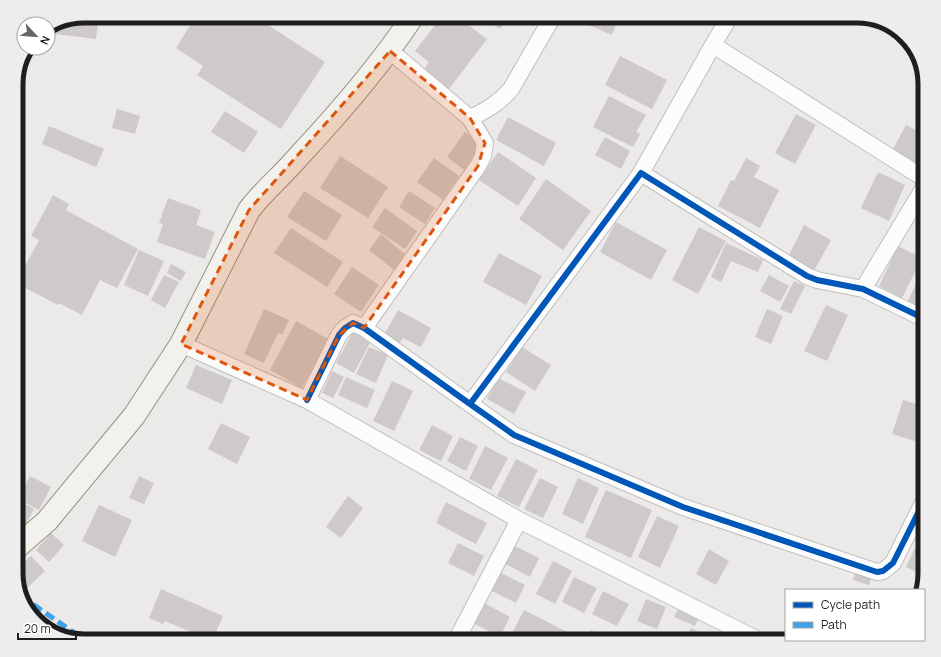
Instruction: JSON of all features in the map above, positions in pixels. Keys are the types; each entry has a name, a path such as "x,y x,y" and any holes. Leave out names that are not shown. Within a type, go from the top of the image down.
{"main road":[{"path":"23,542 47,521 134,416 181,344 249,210 260,196 299,157 390,51 409,23"}],"street":[{"path":"470,118 491,108 502,100 511,89 549,23"},
{"path":"470,404 641,173 726,23"},
{"path":"713,45 918,175"},
{"path":"364,328 478,166 483,156 485,143 470,118 390,51"},
{"path":"641,173 807,276 817,280 863,289 918,316"},
{"path":"863,289 918,198"},
{"path":"307,400 338,335 344,328 353,323 364,328 514,435 683,507 877,572 888,568 893,563 918,513"},
{"path":"181,344 307,400 519,520 746,634"},
{"path":"460,634 519,520"}],"highlighted area":[{"path":"390,51 470,118 485,143 478,166 364,328 353,323 339,335 307,400 181,344 249,210"}],"building":[{"path":"192,23 265,23 325,62 281,129 197,75 203,66 176,48"},
{"path":"437,23 465,23 487,39 449,89 424,69 429,62 415,51"},
{"path":"491,23 504,23 500,29"},
{"path":"584,23 616,23 612,35"},
{"path":"72,24 98,24 96,39 56,34 56,30"},
{"path":"620,56 667,80 652,109 605,85"},
{"path":"609,96 646,115 636,132 640,134 633,147 593,127"},
{"path":"117,109 140,116 135,134 112,128"},
{"path":"225,111 258,132 244,153 211,132"},
{"path":"796,114 816,125 795,164 775,153"},
{"path":"508,117 556,143 544,166 496,140"},
{"path":"906,125 918,131 918,165 892,151"},
{"path":"49,126 104,149 96,167 42,144"},
{"path":"465,132 482,145 464,170 447,157"},
{"path":"605,137 630,151 621,169 595,155"},
{"path":"498,152 536,178 518,206 479,180"},
{"path":"340,156 388,187 368,218 320,188"},
{"path":"434,158 459,176 443,200 417,182"},
{"path":"746,158 760,166 754,177 779,190 760,228 718,206 731,180 734,181"},
{"path":"878,172 905,185 889,221 861,208"},
{"path":"546,179 591,211 563,250 519,219"},
{"path":"304,191 342,215 326,241 287,217"},
{"path":"409,191 435,208 425,224 399,207"},
{"path":"53,195 69,204 66,210 138,249 117,288 100,280 82,315 59,303 58,305 23,287 23,270 39,240 31,236"},
{"path":"168,198 201,210 196,225 215,232 205,259 157,242 163,224 159,223"},
{"path":"385,208 417,231 405,249 372,227"},
{"path":"616,222 667,250 651,280 600,252"},
{"path":"804,225 831,240 814,271 788,257"},
{"path":"699,227 726,241 698,294 672,280"},
{"path":"291,228 343,262 327,287 274,253"},
{"path":"381,234 406,255 394,270 369,250"},
{"path":"726,243 763,260 758,272 731,261 721,282 711,277"},
{"path":"898,246 918,256 918,266 902,298 879,286"},
{"path":"139,250 164,261 148,296 124,285"},
{"path":"499,253 542,276 526,305 483,282"},
{"path":"171,264 186,272 181,281 167,273"},
{"path":"352,267 379,285 361,312 334,294"},
{"path":"164,275 179,282 165,308 151,300"},
{"path":"769,275 789,286 780,302 760,291"},
{"path":"918,280 918,310 906,304"},
{"path":"794,281 805,286 791,314 780,309"},
{"path":"826,305 848,315 827,361 804,351"},
{"path":"264,309 289,320 282,335 278,333 264,363 244,354"},
{"path":"767,309 783,316 771,344 755,337"},
{"path":"398,310 431,328 421,347 403,338 398,346 383,337"},
{"path":"296,321 328,339 302,388 270,370"},
{"path":"354,330 372,339 354,373 336,363"},
{"path":"369,347 388,355 376,383 356,374"},
{"path":"522,347 551,365 535,391 506,372"},
{"path":"196,365 232,380 222,404 186,388"},
{"path":"332,371 344,377 333,398 322,393"},
{"path":"346,377 375,390 367,408 338,395"},
{"path":"498,378 526,392 514,414 487,399"},
{"path":"392,381 413,391 394,431 373,421"},
{"path":"903,400 918,405 918,442 892,434"},
{"path":"221,423 250,437 237,464 208,449"},
{"path":"432,425 453,436 441,461 419,450"},
{"path":"460,437 478,446 466,471 447,461"},
{"path":"485,446 508,458 491,490 469,479"},
{"path":"516,459 538,470 519,507 497,496"},
{"path":"30,476 51,487 39,510 23,502 23,489"},
{"path":"139,476 154,483 144,504 129,498"},
{"path":"540,478 558,487 543,518 524,509"},
{"path":"578,478 599,488 583,524 562,514"},
{"path":"606,490 652,510 631,558 585,537"},
{"path":"348,496 363,508 341,538 326,527"},
{"path":"446,502 487,523 476,544 436,523"},
{"path":"23,503 34,509 25,526 23,525"},
{"path":"99,505 132,520 115,557 82,541"},
{"path":"657,516 679,526 660,568 638,557"},
{"path":"51,533 64,545 49,562 36,550"},
{"path":"458,543 484,556 474,576 448,563"},
{"path":"511,544 539,558 530,577 502,562"},
{"path":"915,548 918,550 918,573 906,567"},
{"path":"709,549 729,561 716,585 696,574"},
{"path":"31,556 45,571 25,590 23,577 23,563"},
{"path":"553,561 572,571 555,604 536,594"},
{"path":"497,571 525,585 516,603 488,589"},
{"path":"856,571 872,576 869,585 853,580"},
{"path":"574,577 597,588 584,613 562,602"},
{"path":"161,589 223,616 215,634 196,634 165,621 163,624 149,618"},
{"path":"603,591 629,604 617,626 592,614"},
{"path":"646,599 666,607 657,629 637,621"},
{"path":"484,603 510,617 502,634 494,634 473,623"},
{"path":"679,608 699,617 695,626 674,617"},
{"path":"524,610 571,634 512,634"},
{"path":"691,628 703,634 688,634"},
{"path":"591,630 599,634 589,634"}],"marked path":[{"path":"31,603 74,633"}],"cycle path":[{"path":"307,400 339,335 345,328 353,323 364,328 470,404 641,173 807,276 817,280 863,289 918,316"},
{"path":"470,404 514,435 683,507 877,572 883,571 893,563 918,513"}]}
